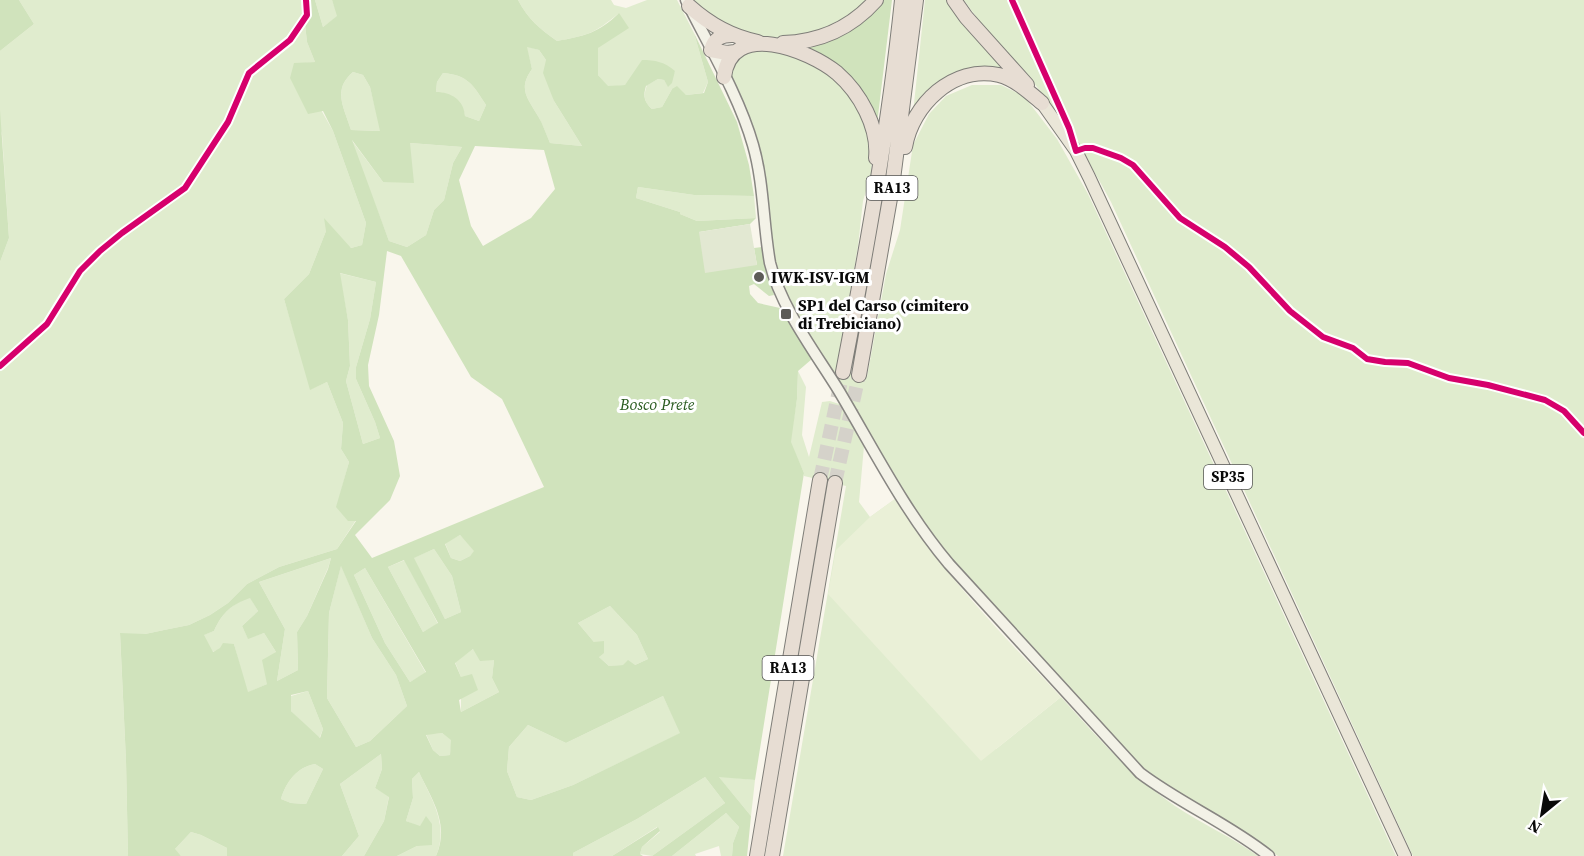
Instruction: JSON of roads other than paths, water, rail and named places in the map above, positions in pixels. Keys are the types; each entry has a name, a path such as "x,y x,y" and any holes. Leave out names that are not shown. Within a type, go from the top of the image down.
{"highway":[{"path":"732,35 719,37 711,50 735,52 750,45 797,42 831,34 858,18 876,0"},
{"name":"RA13","path":"843,372 863,270 891,102 902,0"},
{"name":"RA13","path":"859,375 878,272 909,65 916,0"},
{"path":"954,0 966,17 1042,103"},
{"path":"687,3 702,17 732,35 798,51 830,69 850,86 859,99 869,119 877,151 865,223 863,270"},
{"path":"724,77 728,62 735,52"},
{"path":"878,272 892,222 907,138 919,111 931,97 954,81 983,74 1010,79 1042,103"},
{"name":"RA13","path":"757,856 820,480"},
{"name":"RA13","path":"772,856 836,483"}],"main road":[{"path":"687,3 742,115 753,146 768,254 775,279 809,343 922,530 949,564 1140,773 1269,856"},
{"name":"SP35","path":"1042,103 1076,151 1089,177 1405,856"}],"tunnel":[{"path":"820,480 843,372"},
{"path":"835,483 859,375"}],"place":[{"name":"IWK-ISV-IGM","path":"759,277"},
{"name":"SP1 del Carso (cimitero di Trebiciano)","path":"786,314"}],"park label":[{"name":"Bosco Prete","path":"657,404"}]}
